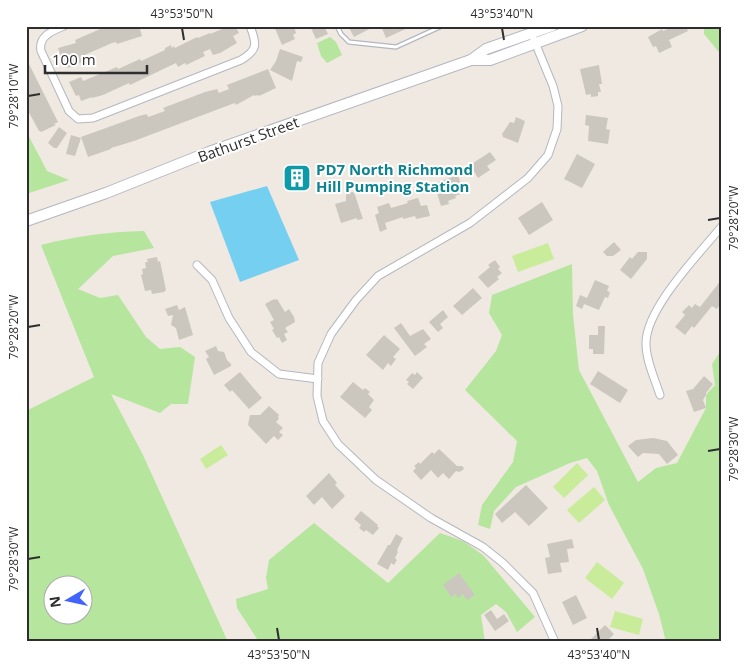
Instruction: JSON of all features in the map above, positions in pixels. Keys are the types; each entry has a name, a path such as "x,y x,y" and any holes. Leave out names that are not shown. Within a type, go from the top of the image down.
{"main road":[{"name":"Bathurst Street","path":"26,222 209,152 471,60 486,49 552,26"},
{"name":"Bathurst Street","path":"471,60 490,60 582,26"}],"street":[{"path":"64,26 50,32 42,40 40,51 69,111 78,119 85,119 93,118 241,60 253,52 255,47 255,39 250,26"},
{"path":"531,33 553,86 558,106 557,129 548,155 528,178 470,223 378,276 356,300 331,334 318,363 318,396 323,421 338,444 376,480 431,518 483,547 504,563 533,593 555,642"},
{"path":"660,395 648,362 645,343 651,322 667,293 722,227"},
{"path":"197,265 212,280 229,318 252,352 279,374 318,379"}],"lane":[{"path":"337,26 341,34 349,42 396,47 442,26"}],"green space":[{"path":"704,26 722,26 722,53 718,51 704,34"},
{"path":"330,37 336,42 342,55 327,63 321,56 317,43"},
{"path":"26,131 47,171 69,180 26,194"},
{"path":"144,231 154,248 113,256 78,289 100,298 118,295 146,337 160,349 180,347 195,357 188,404 171,404 160,413 111,394 143,455 228,642 26,642 26,411 94,377 41,245 105,233"},
{"path":"548,243 554,259 518,272 512,256"},
{"path":"572,264 573,315 579,370 638,482 656,468 677,463 706,408 706,395 715,385 712,364 722,349 722,642 666,642 659,614 643,569 609,505 597,471 587,458 570,463 516,487 494,511 490,529 478,525 482,505 513,462 517,441 465,390 496,351 502,335 489,313 492,295"},
{"path":"221,445 228,455 206,469 200,459"},
{"path":"577,463 588,475 564,498 553,487"},
{"path":"594,487 605,500 579,523 567,510"},
{"path":"314,523 388,583 440,533 463,541 483,555 535,617 517,632 506,612 496,604 481,615 485,642 259,642 237,608 236,599 268,589 266,578 269,560"},
{"path":"597,562 624,583 612,599 585,578"},
{"path":"615,611 643,619 639,635 610,627"}],"water":[{"path":"267,186 299,260 240,282 210,202"}],"building":[{"path":"107,26 139,26 142,36 117,44 116,42 112,43 80,57 82,62 68,68 66,64 63,65 58,48 76,43 75,40"},
{"path":"221,26 235,26 239,33 233,36 237,43 220,53 213,55 210,49 203,52 205,56 186,65 185,63 178,67 176,63 130,85 129,83 103,95 81,101 79,95 76,96 69,82 81,77 83,81 140,59 141,61 165,50 165,48 171,45 172,48 174,46 175,48 197,37 222,29"},
{"path":"274,26 294,26 296,33 293,35 295,39 282,45"},
{"path":"310,26 324,26 328,34 316,39"},
{"path":"348,26 375,26 354,37"},
{"path":"381,26 412,26 386,38"},
{"path":"674,26 686,26 688,31 669,40 672,47 659,53 656,46 653,47 648,37 662,29 663,31"},
{"path":"280,49 303,57 301,62 297,61 292,81 270,70 276,61"},
{"path":"26,58 58,122 54,124 56,125 41,132 26,107"},
{"path":"599,65 602,84 599,84 601,92 598,92 598,96 591,97 591,94 586,95 580,69"},
{"path":"268,69 276,88 259,96 254,95 236,105 235,103 232,104 88,157 81,137 139,116 147,114 148,117 165,111 163,108 205,92 217,89 219,93 229,89 227,85"},
{"path":"586,115 608,118 606,129 610,130 608,144 588,141 589,126 585,125"},
{"path":"516,117 525,121 518,143 503,137 502,134 510,122 514,123"},
{"path":"59,127 67,133 57,148 54,148 48,143"},
{"path":"71,135 81,138 75,156 66,154"},
{"path":"490,152 496,160 487,166 490,170 478,178 470,165"},
{"path":"577,154 595,164 582,188 564,179"},
{"name":"PD7 North Richmond Hill Pumping Station","path":"299,169 304,184 296,187 291,172"},
{"path":"458,175 464,193 448,201 449,204 441,206 437,193 441,192 438,182"},
{"path":"348,192 353,192 355,195 363,219 357,220 357,218 341,223 335,204 346,201"},
{"path":"418,198 421,206 427,205 430,216 416,219 415,216 403,219 403,217 385,223 387,229 380,232 375,215 379,213 377,207 389,203 391,208"},
{"path":"542,202 553,220 529,235 518,218"},
{"path":"614,242 621,250 613,256 607,256 603,252"},
{"path":"638,252 647,252 647,259 631,279 620,270 630,257 632,259"},
{"path":"157,257 158,262 160,261 166,290 152,294 151,290 145,291 141,275 143,274 142,269 146,268 145,262 148,262 147,259"},
{"path":"495,260 500,267 498,269 502,273 497,277 499,279 488,288 478,277"},
{"path":"722,279 722,302 717,309 712,306 694,328 692,326 685,335 675,327 685,315 682,312 689,305 692,308 695,304 700,307"},
{"path":"595,280 609,286 607,291 610,292 608,298 605,297 599,310 584,304 582,309 576,306 580,295 587,298"},
{"path":"473,288 482,298 462,315 453,306"},
{"path":"277,299 285,312 289,309 295,322 285,328 288,332 284,334 287,340 282,343 272,330 274,329 270,322 274,320 265,304"},
{"path":"177,305 179,310 185,307 193,335 179,340 176,328 171,325 173,315 168,316 165,309"},
{"path":"443,310 448,317 440,324 443,328 438,332 429,322"},
{"path":"401,323 410,336 423,329 431,339 424,344 427,347 415,356 394,328"},
{"path":"598,326 605,326 604,354 593,354 593,349 589,349 589,335 598,335"},
{"path":"384,335 400,349 393,357 396,359 391,366 388,363 383,370 366,355"},
{"path":"216,346 218,351 224,352 231,366 214,375 206,359 209,357 205,351"},
{"path":"598,371 628,390 620,403 590,384"},
{"path":"240,372 262,398 249,409 232,390 230,392 224,385"},
{"path":"417,372 423,378 413,389 407,384 409,382 406,380 412,373 415,375"},
{"path":"704,376 713,384 703,400 706,408 694,412 686,391 693,389"},
{"path":"353,382 363,390 365,388 370,392 368,394 374,400 369,407 372,410 365,418 340,397"},
{"path":"269,406 279,415 279,419 276,422 283,428 279,432 283,435 278,440 274,436 266,444 248,425 250,415 260,415"},
{"path":"653,438 667,441 678,455 667,464 659,454 643,453 638,457 628,446 636,440"},
{"path":"439,449 457,466 462,466 463,470 456,471 449,479 443,473 438,478 431,470 421,480 413,471 416,468 414,466 419,462 420,464 432,452 434,454"},
{"path":"329,473 337,483 335,485 345,496 332,509 322,497 314,505 306,496"},
{"path":"526,485 548,508 529,526 515,512 502,523 495,514"},
{"path":"361,511 378,525 379,528 373,535 359,528 361,525 354,519"},
{"path":"396,534 403,538 397,550 395,558 397,560 394,565 391,563 388,570 377,564"},
{"path":"572,539 574,548 567,549 569,562 560,563 562,572 548,574 545,558 550,557 547,544"},
{"path":"459,573 475,595 467,600 463,594 458,598 455,594 451,597 443,585"},
{"path":"576,595 587,618 573,625 562,602"},
{"path":"491,610 497,619 504,614 509,621 495,631 484,615"},
{"path":"605,625 614,634 609,639 611,642 588,642"}],"place":[{"name":"PD7 North Richmond Hill Pumping Station","path":"297,178"}]}
